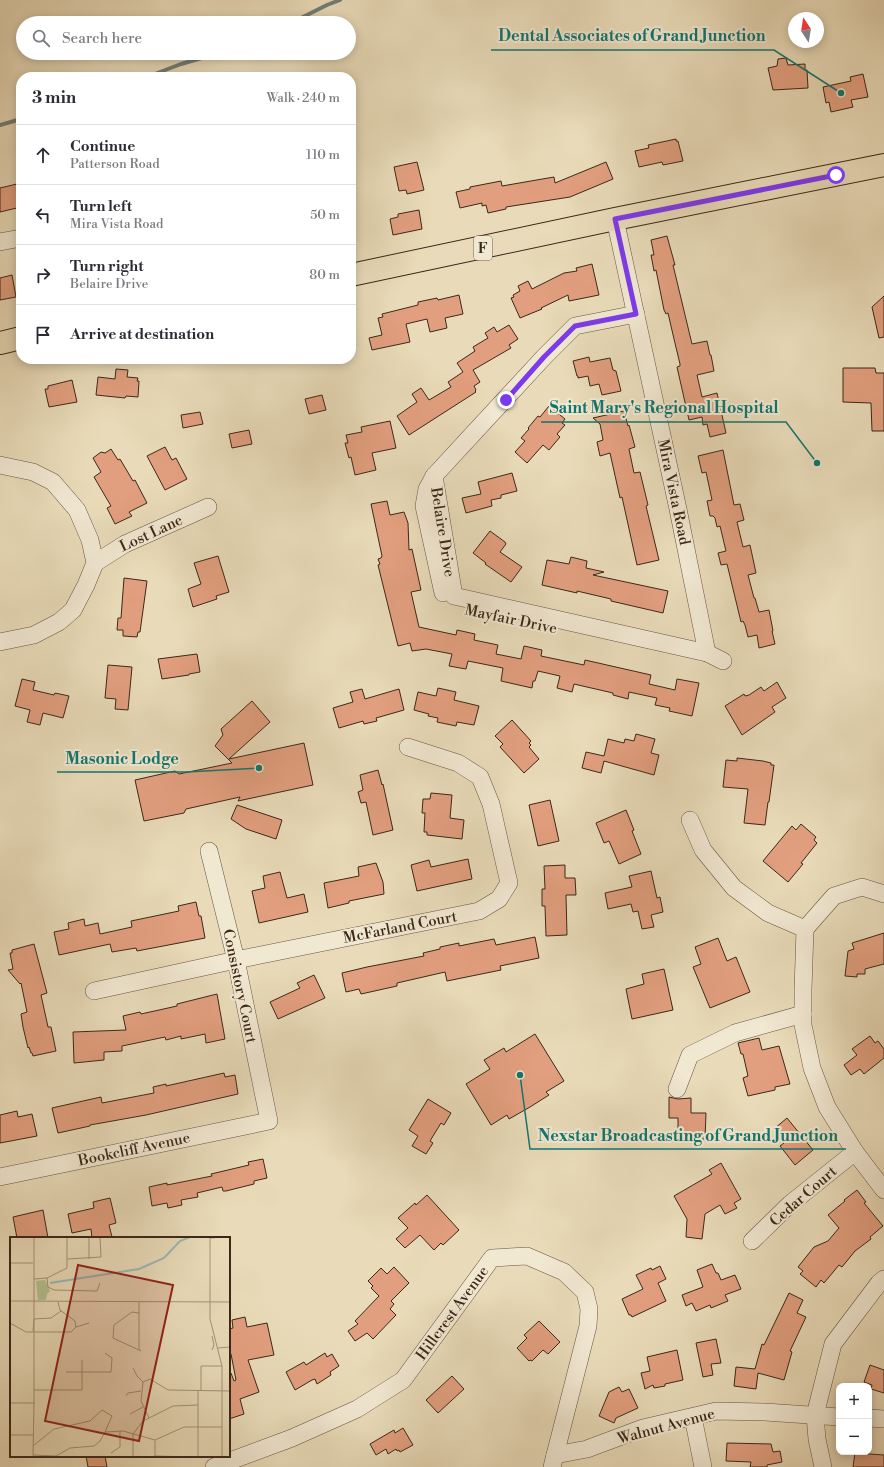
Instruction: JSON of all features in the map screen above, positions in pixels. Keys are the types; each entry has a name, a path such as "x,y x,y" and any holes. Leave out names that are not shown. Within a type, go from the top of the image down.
{"main road":[{"name":"F","path":"356,274 615,219 884,165"},
{"path":"0,343 16,339"}],"street":[{"name":"Mira Vista Road","path":"615,219 707,653"},
{"path":"0,242 16,239"},
{"name":"Belaire Drive","path":"636,314 575,326 544,357 434,476 454,596 707,653"},
{"path":"0,465 32,472 53,482 77,510 90,540 95,563 73,610 59,622 34,634 0,642"},
{"name":"Lost Lane","path":"95,563 125,544 208,507"},
{"path":"707,653 724,661"},
{"name":"McFarland Court","path":"94,991 236,960 479,911 499,899 509,883 491,804 480,777 458,763 408,746"},
{"path":"690,820 703,850 734,888 768,913 805,929"},
{"name":"Consistory Court","path":"209,851 236,960 269,1121"},
{"path":"884,894 862,887 834,896 805,929 803,990 803,1025 812,1068 826,1107 855,1152 884,1190"},
{"path":"677,1089 690,1055 735,1033 803,1014"},
{"name":"Bookcliff Avenue","path":"0,1177 269,1121"},
{"name":"Cedar Court","path":"752,1241 790,1204 855,1152"},
{"name":"Hillcrest Avenue","path":"214,1467 292,1438 357,1410 403,1380 492,1258 527,1256 564,1272 585,1292 589,1309 588,1326 554,1461"},
{"path":"823,1467 817,1439 816,1415 833,1344 879,1283 884,1279"},
{"name":"Walnut Avenue","path":"554,1461 643,1428 716,1411 766,1412 836,1417"},
{"path":"693,1417 703,1467"},
{"path":"872,1418 884,1419"}],"building":[{"path":"786,58 788,65 805,64 805,70 807,70 808,88 773,90 768,68 777,66 778,59"},
{"path":"863,74 868,97 851,100 853,107 831,112 829,102 826,103 823,87 851,81 850,77"},
{"path":"676,139 676,141 678,141 683,161 663,165 662,162 639,167 635,151 649,148 648,145"},
{"path":"417,162 424,190 407,194 406,190 399,191 394,167"},
{"path":"606,162 613,179 570,197 506,207 506,209 488,213 486,205 482,206 482,203 460,208 456,192 470,189 470,187 501,181 502,186 554,177 555,183"},
{"path":"16,184 16,208 0,212 0,188"},
{"path":"419,210 422,229 393,235 390,219 398,217 398,214"},
{"path":"667,236 675,265 673,265 692,344 707,341 711,355 714,371 697,375 702,397 717,393 726,433 710,437 707,424 703,425 702,417 689,420 677,367 680,366 680,364 668,313 666,314 664,310 656,270 654,271 651,255 654,255 651,240"},
{"path":"592,264 599,295 569,301 568,295 541,308 542,309 520,318 511,298 520,291 518,286 528,281 532,289 564,273 577,271 576,268"},
{"path":"12,275 16,297 0,300 0,278"},
{"path":"459,295 463,314 445,318 447,328 430,332 427,319 406,324 410,342 372,350 369,338 382,335 378,318 383,317 382,314 418,305 418,302 437,298 438,300"},
{"path":"884,296 884,337 879,338 872,307"},
{"path":"509,325 518,339 509,345 511,348 473,370 480,382 474,386 476,392 409,435 397,416 417,402 412,394 421,388 429,400 451,387 448,382 463,372 457,363 475,351 473,347 488,338 485,333 494,327 497,332"},
{"path":"589,357 590,362 610,358 613,370 616,371 621,391 602,395 599,384 590,386 588,376 578,378 573,361"},
{"path":"843,368 875,368 876,373 884,373 884,431 872,431 871,403 843,402"},
{"path":"116,369 128,370 127,377 138,378 138,397 126,396 125,398 96,395 98,377 115,379"},
{"path":"72,380 77,402 49,407 45,389 48,389 48,386"},
{"path":"322,395 326,410 309,414 305,399"},
{"path":"549,406 565,419 562,423 565,425 557,434 560,437 549,450 543,445 527,463 515,452 525,441 521,438 529,429 528,428"},
{"path":"624,411 635,447 629,449 634,473 640,472 648,505 646,506 659,560 637,565 622,497 620,498 610,453 600,456 597,442 603,440 600,424 593,418"},
{"path":"200,412 203,424 183,428 181,415"},
{"path":"390,421 396,448 372,453 376,470 355,475 351,457 349,458 345,443 348,443 346,435 362,432 361,427"},
{"path":"249,430 252,444 232,448 229,434"},
{"path":"165,447 172,460 176,458 187,479 165,490 147,456"},
{"path":"111,449 118,460 120,459 133,481 135,480 147,503 129,512 132,516 115,524 107,508 111,506 94,477 101,472 93,458 101,452 105,453"},
{"path":"723,450 734,505 740,504 744,520 737,522 743,547 750,545 756,573 748,575 754,598 759,612 769,610 773,631 775,644 759,648 757,635 748,637 745,625 743,621 741,622 727,564 721,565 718,553 726,551 720,526 717,527 715,518 710,516 707,501 712,500 706,472 702,473 698,456"},
{"path":"512,473 517,491 501,495 501,498 491,500 492,506 466,513 462,498 481,494 478,482"},
{"path":"387,501 390,515 404,512 408,523 409,550 412,549 421,590 411,592 419,627 456,635 457,630 475,634 474,640 498,645 496,654 521,659 524,646 542,650 541,656 584,665 585,660 651,675 649,684 675,690 677,679 699,683 692,716 669,711 670,708 655,705 657,698 629,692 628,699 613,695 613,693 574,684 572,692 557,688 560,676 538,671 535,681 533,681 532,688 501,681 503,668 468,661 466,669 449,666 452,654 426,649 412,651 410,643 398,646 378,565 380,564 378,559 382,556 371,504"},
{"path":"490,531 506,544 500,552 522,567 511,582 485,564 486,563 473,553"},
{"path":"218,556 229,592 216,596 217,599 193,607 188,589 201,584 194,563"},
{"path":"571,557 587,561 586,568 604,572 593,575 668,591 663,613 611,601 611,599 577,591 577,593 542,585 547,560 569,564"},
{"path":"124,578 147,581 140,632 138,632 137,637 123,636 123,630 117,630 118,618 121,618"},
{"path":"197,654 200,672 162,679 158,659"},
{"path":"108,665 132,667 128,710 115,709 116,699 105,698"},
{"path":"22,679 35,682 33,690 54,695 55,693 69,696 63,718 43,713 40,725 27,722 30,710 15,706"},
{"path":"777,682 786,698 772,707 775,712 742,735 725,706 744,694 745,696 749,695 761,687 764,691"},
{"path":"438,688 456,692 454,700 479,706 474,725 457,722 456,726 437,722 438,718 428,716 429,714 414,710 418,692 436,696"},
{"path":"362,689 365,699 399,689 404,710 376,718 377,721 364,724 363,721 339,728 333,708 353,702 350,692"},
{"path":"252,701 270,722 229,759 304,743 313,785 238,801 240,797 186,809 184,813 144,821 135,780 175,771 179,774 232,763 215,746 223,735 221,729"},
{"path":"512,720 531,741 529,743 531,745 529,747 539,759 524,773 500,747 503,744 495,736"},
{"path":"636,734 655,739 651,753 659,755 654,775 604,761 601,773 582,768 586,752 604,756 608,739 624,743 625,739 634,741"},
{"path":"737,758 763,761 774,765 765,825 744,823 748,789 723,787 726,760 737,761"},
{"path":"378,770 382,785 383,784 393,830 373,835 366,802 361,803 358,792 363,790 360,775"},
{"path":"431,793 452,795 450,818 464,820 462,839 427,835 427,832 424,832 425,813 422,813 423,799 430,799"},
{"path":"550,800 559,841 538,846 529,805"},
{"path":"237,805 282,820 276,839 246,829 231,819"},
{"path":"626,810 641,854 619,864 609,841 604,843 596,823"},
{"path":"801,824 816,837 814,840 817,843 801,863 803,864 788,882 763,861 792,826 796,830"},
{"path":"468,859 472,879 417,891 411,865 429,860 431,867"},
{"path":"376,863 383,882 384,894 349,901 349,903 328,908 324,883 359,876 358,867"},
{"path":"565,865 565,878 575,878 576,895 566,895 567,935 546,936 545,906 542,906 542,889 545,889 544,866"},
{"path":"651,871 657,898 660,897 663,912 651,915 654,927 642,929 638,911 633,912 631,904 608,909 605,893 632,887 629,876"},
{"path":"280,872 287,898 304,894 308,912 259,923 252,891 265,888 263,876"},
{"path":"196,902 199,916 201,916 205,938 137,951 136,948 112,952 110,944 59,955 54,932 69,929 68,923 84,919 85,926 98,923 100,934 132,927 131,921 179,911 178,906"},
{"path":"884,933 884,964 865,969 865,974 857,974 857,977 845,976 848,951 854,949 852,943"},
{"path":"535,937 539,958 500,966 501,970 447,981 445,972 397,983 397,986 361,994 359,989 346,992 342,973 424,956 423,953 440,949 440,947 459,943 459,946 494,939 496,945"},
{"path":"718,938 727,961 736,957 750,992 710,1008 693,967 701,964 695,947"},
{"path":"34,944 47,993 41,995 48,1027 51,1027 56,1051 33,1056 29,1047 28,1048 23,1027 21,1014 27,1012 21,983 20,984 8,970 13,969 10,953 12,953 12,950"},
{"path":"664,969 673,1010 632,1019 626,989 644,984 642,974"},
{"path":"314,975 325,998 278,1019 270,1002 300,988 297,983"},
{"path":"217,994 225,1039 206,1043 205,1034 181,1039 181,1036 166,1040 165,1037 122,1046 122,1051 104,1052 104,1060 74,1063 73,1032 126,1030 123,1016 140,1012 141,1014 177,1006 177,1004"},
{"path":"535,1034 564,1081 546,1092 549,1095 530,1107 509,1119 507,1115 491,1125 466,1084 490,1069 484,1060 504,1048 506,1052"},
{"path":"870,1036 875,1043 878,1041 884,1049 884,1058 864,1074 860,1069 851,1075 844,1065 857,1055 852,1049"},
{"path":"759,1038 762,1050 779,1046 790,1084 775,1087 775,1090 748,1096 743,1078 748,1076 743,1054 741,1054 738,1043"},
{"path":"224,1073 225,1077 235,1075 238,1094 58,1133 52,1108 101,1097 102,1103 154,1093 153,1087 166,1084 166,1086"},
{"path":"669,1097 678,1099 691,1098 691,1113 706,1113 705,1139 678,1139 678,1118 669,1118"},
{"path":"428,1099 451,1113 444,1125 441,1123 430,1141 433,1143 426,1154 412,1146 418,1136 409,1130"},
{"path":"17,1111 18,1117 32,1114 37,1136 0,1143 0,1115"},
{"path":"787,1118 813,1150 795,1165 780,1146 784,1143 774,1129"},
{"path":"263,1159 267,1178 254,1181 254,1184 226,1191 223,1191 222,1187 197,1193 198,1197 181,1200 182,1205 168,1208 167,1203 152,1206 149,1187 212,1176 211,1174 249,1165 248,1162"},
{"path":"721,1163 741,1199 734,1203 737,1208 725,1214 720,1205 705,1214 702,1239 686,1237 687,1219 674,1196 712,1174 709,1170"},
{"path":"857,1190 866,1202 864,1203 883,1226 870,1237 871,1239 855,1251 842,1267 839,1265 824,1283 821,1280 816,1287 800,1274 803,1271 798,1267 814,1247 828,1241 839,1228 828,1215"},
{"path":"427,1195 459,1230 443,1245 441,1243 434,1250 420,1235 405,1248 396,1239 408,1228 398,1218"},
{"path":"110,1198 116,1223 109,1225 112,1237 92,1237 91,1229 72,1233 68,1214 94,1208 93,1202"},
{"path":"43,1210 48,1237 17,1237 13,1217"},
{"path":"712,1264 721,1280 735,1275 741,1289 725,1295 728,1301 711,1308 710,1305 696,1311 692,1303 686,1306 682,1295 703,1287 697,1270"},
{"path":"660,1266 666,1279 658,1283 666,1301 632,1317 629,1315 622,1299 643,1289 636,1275 651,1268 652,1270"},
{"path":"394,1267 409,1283 391,1301 394,1304 390,1309 396,1315 373,1339 367,1333 355,1341 348,1331 358,1324 355,1321 379,1296 371,1288 373,1286 368,1281 381,1268 387,1274"},
{"path":"789,1293 803,1300 797,1313 806,1317 790,1351 792,1352 784,1380 758,1373 756,1389 734,1386 736,1367 755,1369 762,1344 764,1345"},
{"path":"245,1317 247,1327 267,1323 274,1355 248,1360 259,1392 240,1399 244,1414 230,1419 230,1373 234,1381 236,1380 230,1354 230,1329 233,1328 232,1320"},
{"path":"539,1321 560,1342 548,1354 543,1350 532,1361 529,1361 517,1348 527,1338 524,1335"},
{"path":"716,1339 721,1363 711,1364 713,1375 703,1377 696,1343"},
{"path":"677,1350 683,1380 654,1388 653,1385 645,1389 641,1373 650,1371 647,1357"},
{"path":"325,1353 327,1357 332,1354 339,1366 330,1372 331,1375 317,1384 315,1379 295,1390 286,1372 304,1362 306,1365"},
{"path":"870,1365 884,1370 884,1393 872,1389 872,1383 864,1382"},
{"path":"452,1376 464,1389 438,1413 426,1400"},
{"path":"619,1387 622,1392 629,1389 638,1408 616,1418 614,1423 599,1416 609,1392"},
{"path":"403,1428 413,1445 400,1452 396,1449 388,1454 386,1449 376,1455 370,1444 394,1430 395,1433"},
{"path":"727,1443 771,1444 773,1452 780,1451 782,1462 767,1465 767,1467 750,1467 751,1462 726,1461"},
{"path":"855,1455 884,1455 884,1467 853,1467"},
{"path":"86,1457 105,1457 107,1467 88,1467"}],"waterway":[{"path":"305,16 340,0"},
{"path":"160,72 195,60"},
{"path":"0,125 16,120"}],"place":[{"name":"Dental Associates of Grand Junction","path":"841,93"},
{"name":"Saint Mary's Regional Hospital","path":"817,463"},
{"name":"Masonic Lodge","path":"259,768"},
{"name":"Nexstar Broadcasting of Grand Junction","path":"520,1075"}],"route":[{"path":"506,400 544,357 575,326 636,314 615,219 836,175"}]}
